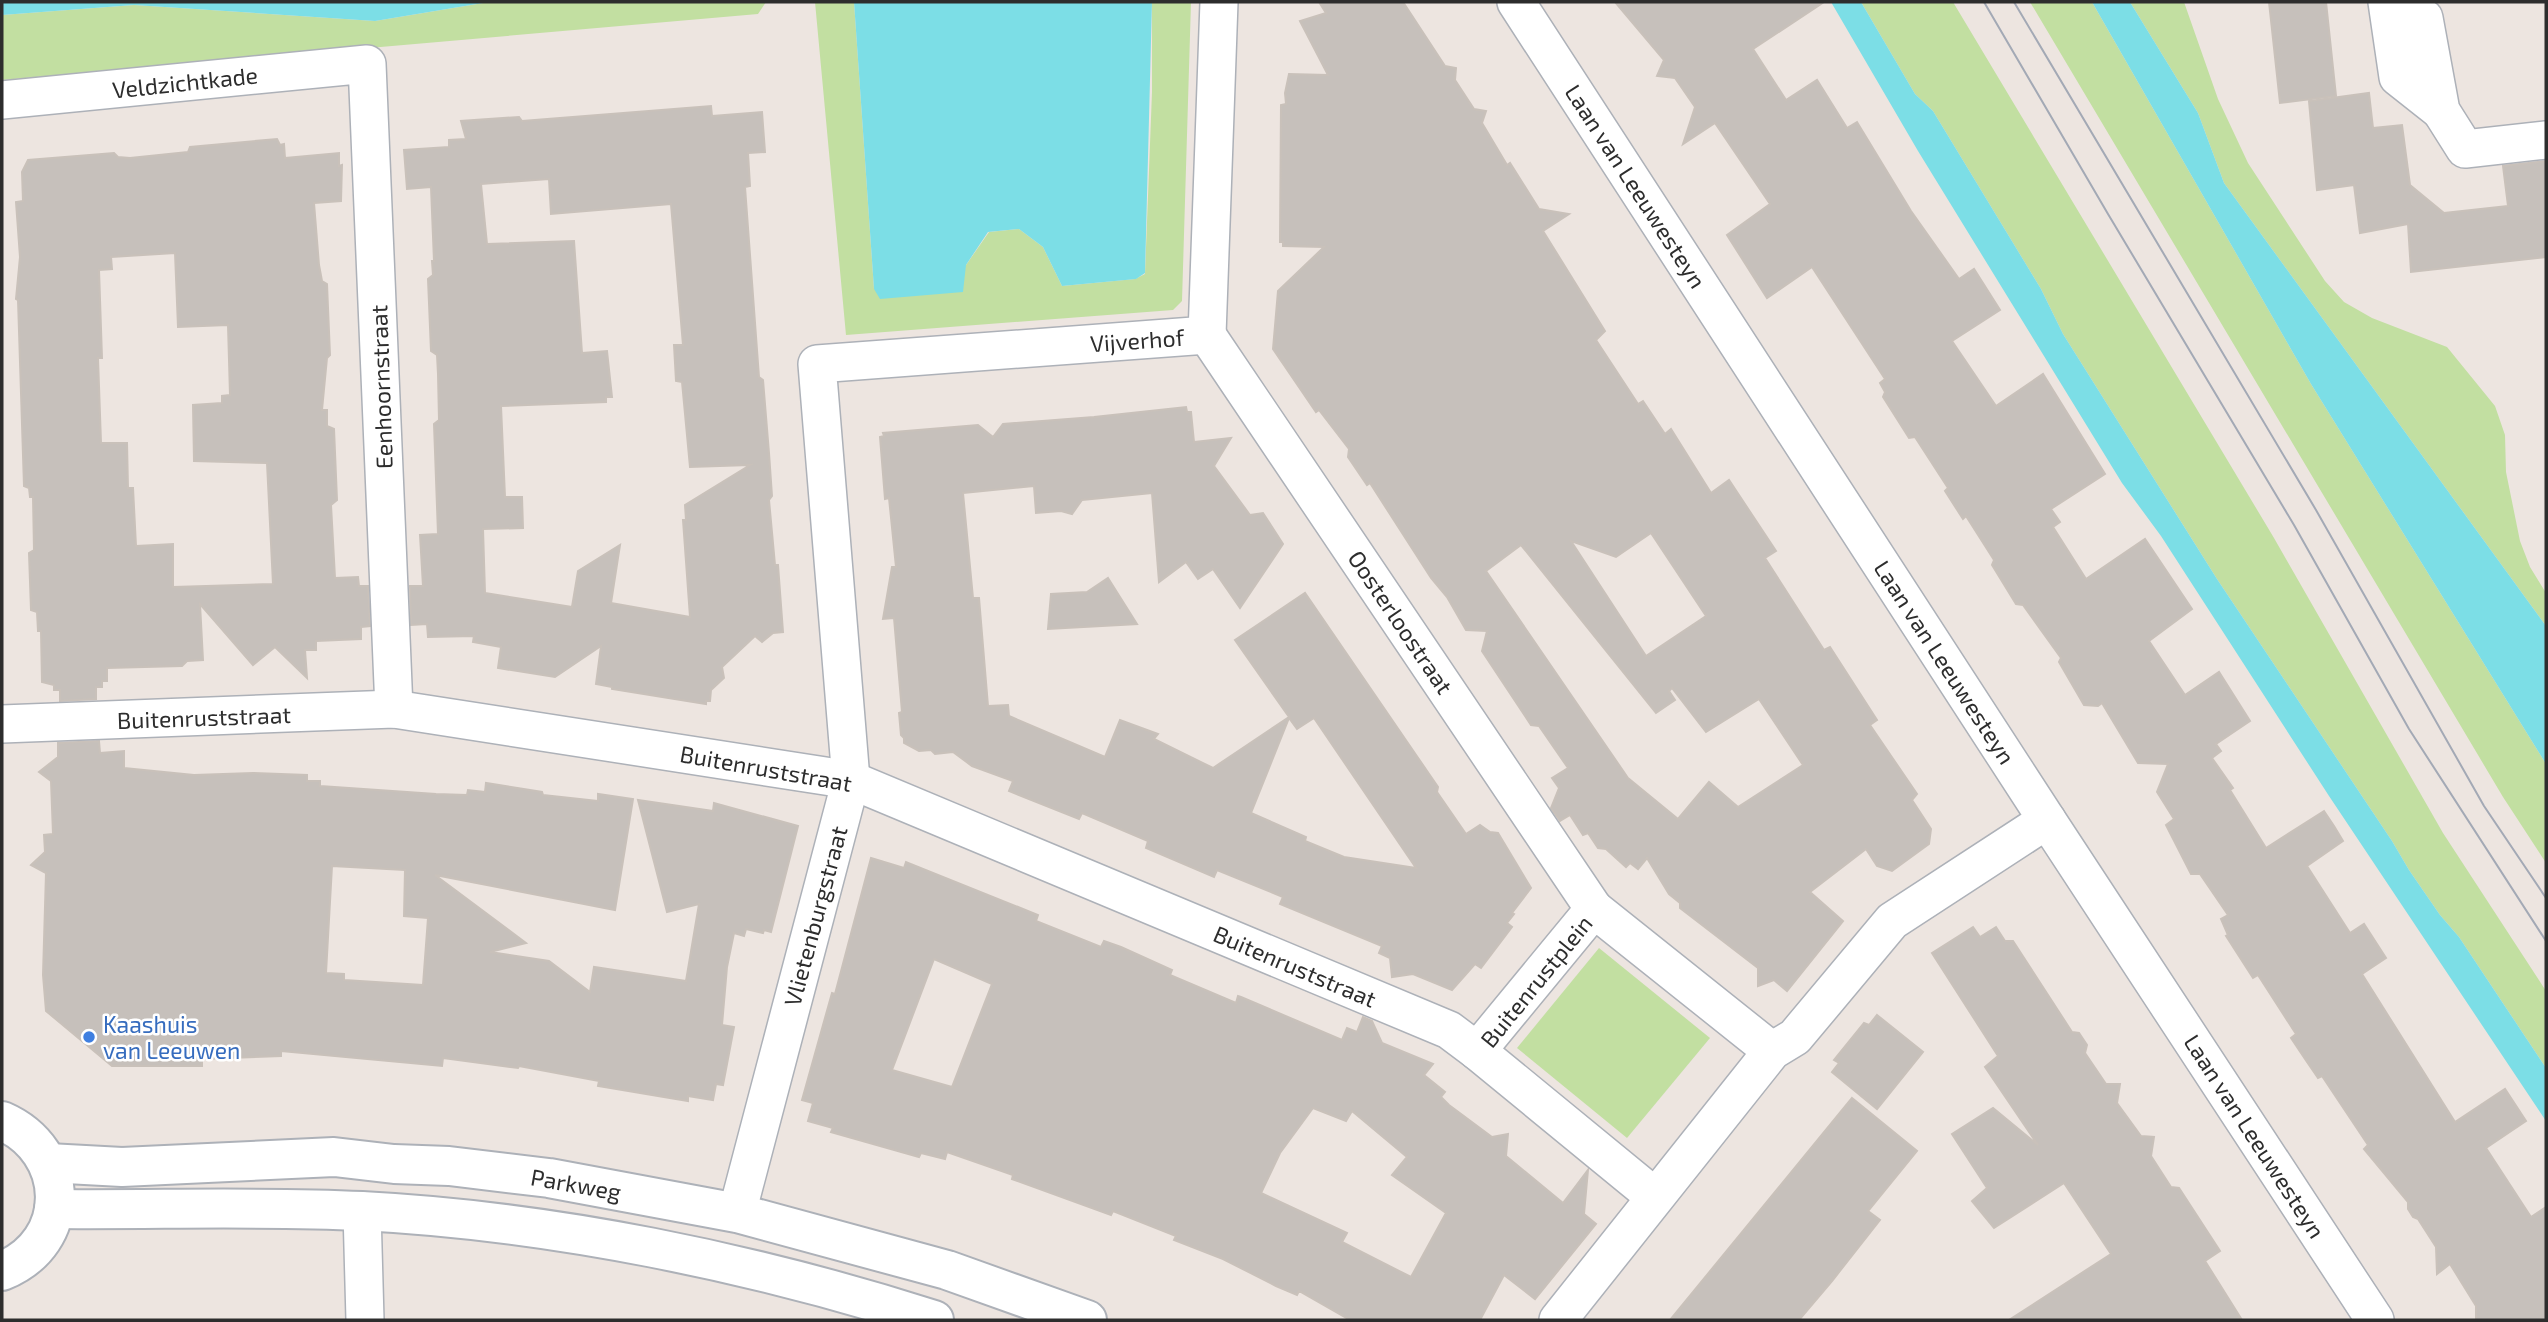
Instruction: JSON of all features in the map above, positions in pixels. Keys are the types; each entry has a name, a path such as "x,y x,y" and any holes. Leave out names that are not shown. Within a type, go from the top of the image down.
{"street":[{"name":"Vijverhof","path":"817,364 1207,335 1219,2"},
{"name":"Laan van Leeuwesteyn","path":"1517,2 2047,820 2375,1320"},
{"path":"2387,2 2398,77 2441,111 2465,149 2546,140"},
{"path":"2399,2 2424,18 2441,111"},
{"name":"Veldzichtkade","path":"2,100 367,64"},
{"name":"Eenhoornstraat","path":"367,64 394,709"},
{"name":"Oosterloostraat","path":"1207,335 1594,909"},
{"name":"Vlietenburgstraat","path":"737,1213 851,780 817,364"},
{"name":"Buitenruststraat","path":"2,724 394,709 851,780 1449,1030 1477,1051"},
{"path":"1558,1320 1772,1051 1795,1037 1892,921 2047,820"},
{"name":"Buitenrustplein","path":"1656,1197 1477,1051 1594,909 1772,1051"},
{"path":"2,1121 15,1126 40,1148 55,1185 54,1209 49,1227 40,1242 27,1256 2,1271"},
{"name":"Parkweg","path":"48,1163 122,1167 334,1157 394,1164 449,1166 549,1178 737,1213 947,1270 1087,1320"},
{"path":"54,1209 362,1211 557,1231 723,1263 816,1285 934,1320"},
{"path":"362,1211 365,1320"}],"green space":[{"path":"489,2 766,2 758,14 2,80 2,15 134,5 375,21"},
{"path":"815,2 854,2 874,289 966,265 989,232 1019,229 1043,247 1062,286 1135,279 1145,274 1152,92 1152,2 1191,2 1182,301 1173,310 846,335"},
{"path":"1861,2 1953,2 2274,538 2443,833 2546,991 2546,1068 2459,937 2409,870 2217,579 2063,334 2041,289 1933,111 1915,94"},
{"path":"2030,2 2092,2 2311,384 2546,764 2546,863 2503,797"},
{"path":"2130,2 2184,2 2218,99 2248,163 2325,281 2344,302 2372,318 2447,347 2495,406 2505,435 2506,472 2520,541 2530,567 2546,593 2546,626 2224,183 2198,113"},
{"path":"1599,948 1710,1038 1627,1138 1517,1048"}],"water":[{"path":"2,2 489,2 375,21 134,5 2,15"},
{"path":"854,2 1152,2 1145,273 1136,279 1062,286 1043,247 1019,229 988,232 966,265 963,292 880,299 874,289"},
{"path":"1831,2 1861,2 1915,94 1933,111 2041,289 2063,334 2217,579 2409,870 2459,937 2546,1068 2546,1121 2329,796 2161,536 2122,483 1918,151"},
{"path":"2092,2 2130,2 2198,113 2224,183 2546,626 2546,764 2311,384"}],"building":[{"path":"1319,2 1403,2 1445,66 1456,68 1455,80 1474,109 1486,111 1482,123 1507,165 1510,163 1539,209 1569,214 1543,231 1605,331 1596,340 1638,404 1643,401 1665,434 1671,429 1711,493 1729,480 1776,551 1765,558 1824,650 1830,647 1877,720 1870,725 1917,794 1912,800 1931,829 1929,844 1892,871 1877,866 1866,849 1810,892 1843,921 1787,991 1774,980 1758,986 1758,968 1680,908 1680,903 1669,894 1647,858 1638,869 1630,863 1626,867 1606,849 1598,848 1588,833 1583,835 1570,815 1560,821 1551,808 1559,788 1552,778 1568,768 1539,726 1531,725 1482,651 1487,631 1466,630 1447,597 1431,578 1370,483 1367,485 1348,457 1349,449 1319,410 1316,412 1273,349 1278,291 1324,247 1283,246 1283,242 1280,242 1281,105 1286,104 1289,74 1328,75 1300,21 1326,13","holes":["1651,533 1706,616 1646,656 1571,541 1616,557","1521,545 1656,713 1675,700 1669,691 1672,688 1706,732 1759,699 1803,765 1738,807 1709,782 1678,819 1628,778 1486,571"]},
{"path":"1615,2 1824,2 1753,49 1786,100 1817,80 1847,128 1857,122 1911,211 1959,279 1974,269 2000,310 1952,341 1996,406 2043,374 2105,474 2051,509 2060,522 2053,527 2086,579 2145,539 2192,609 2149,641 2185,695 2219,672 2250,721 2216,744 2221,751 2212,758 2233,788 2230,790 2266,848 2324,811 2334,826 2343,841 2307,866 2350,933 2364,924 2386,958 2362,974 2455,1122 2505,1089 2526,1121 2486,1148 2531,1217 2546,1207 2546,1320 2476,1320 2476,1306 2450,1264 2437,1274 2436,1247 2418,1219 2413,1217 2408,1209 2408,1202 2364,1149 2368,1145 2322,1076 2318,1078 2291,1038 2296,1034 2258,975 2253,978 2226,936 2228,935 2221,919 2228,915 2200,874 2191,874 2166,825 2174,819 2157,792 2168,764 2138,763 2102,703 2098,706 2084,705 2059,662 2061,658 2023,605 2016,604 1992,565 1994,560 1966,516 1963,519 1945,491 1948,488 1915,437 1909,438 1883,397 1885,392 1880,383 1885,379 1812,267 1767,298 1727,235 1770,204 1715,123 1683,144 1695,107 1675,78 1657,76 1664,60"},
{"path":"2269,2 2326,2 2336,96 2280,103"},
{"path":"2369,93 2373,128 2402,125 2410,185 2444,213 2508,206 2503,166 2546,161 2546,257 2411,272 2408,224 2360,233 2354,185 2317,190 2309,101"},
{"path":"711,106 712,116 762,112 765,152 748,153 750,186 745,187 759,377 763,380 769,453 772,496 769,500 783,632 773,633 762,642 755,636 722,667 724,678 711,690 710,701 706,701 706,704 596,684 601,646 555,677 498,668 501,647 473,642 474,636 428,637 427,624 411,625 410,586 423,586 420,535 438,534 434,424 439,420 437,355 431,351 428,279 433,275 434,261 431,187 407,189 404,150 449,147 449,140 466,139 461,121 519,117 522,121","holes":["549,179 551,214 671,204 683,345 674,345 676,381 682,382 690,467 750,465 685,505 686,520 683,520 690,617 611,603 620,545 578,571 572,607 485,593 483,529 523,528 522,497 505,497 501,406 606,402 606,397 612,397 607,351 582,353 574,241 487,244 481,184"]},
{"path":"277,139 280,145 284,144 285,158 339,153 339,166 342,165 341,201 314,203 319,265 322,281 327,284 330,355 327,358 322,410 327,410 327,426 334,429 337,500 331,505 335,578 358,577 359,586 368,586 370,626 361,627 361,639 316,641 316,650 305,650 307,678 275,647 253,665 200,604 203,660 187,661 182,666 107,668 107,681 102,681 102,687 96,687 96,699 60,701 60,690 54,690 54,685 42,682 41,631 38,631 37,612 31,610 29,553 34,550 33,497 30,497 29,488 24,486 16,299 20,257 16,202 23,201 22,172 28,160 114,153 118,157 130,158 188,152 190,147","holes":["175,253 178,327 228,325 230,395 222,396 222,403 193,405 194,461 267,463 273,584 173,587 173,544 136,546 133,488 128,488 127,443 101,443 99,270 112,269 111,257"]},
{"path":"1186,407 1187,412 1191,412 1194,442 1231,438 1214,466 1250,515 1263,513 1283,544 1240,608 1213,569 1198,579 1186,562 1159,582 1152,493 1082,500 1072,514 1061,511 1036,513 1034,486 963,493 973,598 979,598 988,706 1008,705 1009,716 1105,757 1120,720 1158,734 1154,739 1213,768 1289,717 1235,640 1305,593 1438,787 1437,792 1466,834 1480,825 1490,832 1498,833 1531,888 1507,923 1512,927 1481,968 1475,964 1452,990 1413,974 1392,977 1390,958 1379,953 1382,946 1280,904 1283,897 1217,870 1214,877 1146,848 1148,841 1082,813 1079,819 1009,791 1013,781 972,766 953,752 935,754 931,750 919,751 904,743 899,713 902,712 894,618 883,619 892,567 896,567 889,498 885,499 880,437 884,436 883,433 978,425 993,437 1003,424","holes":["1289,718 1297,729 1314,718 1416,868 1344,857 1305,841 1306,837 1251,813"]},
{"path":"1108,578 1137,624 1048,629 1051,594 1087,592"},
{"path":"99,741 100,753 124,751 124,768 194,775 307,775 307,781 320,781 320,786 467,795 468,790 485,792 486,783 542,792 543,795 598,801 598,794 633,799 615,910 435,875 526,943 490,952 549,961 590,992 594,967 686,981 699,904 667,912 638,800 713,811 714,803 798,826 771,932 746,929 744,936 734,933 727,967 722,1025 734,1027 723,1085 716,1084 713,1100 688,1096 688,1101 598,1086 599,1081 519,1066 443,1058 442,1066 281,1051 281,1056 202,1059 202,1066 112,1066 46,1011 43,975 46,873 31,865 45,852 44,835 53,834 51,781 39,772 58,757 58,743","holes":["332,866 405,870 404,916 428,918 423,985 344,980 344,974 326,973"]},
{"path":"871,858 904,868 906,862 1038,915 1036,921 1101,947 1104,941 1121,947 1172,970 1170,975 1236,1003 1238,996 1241,997 1342,1040 1347,1028 1357,1032 1363,1017 1372,1021 1382,1043 1433,1064 1424,1075 1445,1092 1441,1097 1449,1105 1492,1137 1508,1134 1506,1156 1563,1203 1588,1170 1584,1214 1596,1224 1535,1299 1504,1275 1480,1320 1350,1320 1299,1291 1297,1295 1276,1286 1223,1259 1174,1240 1176,1236 1113,1211 1111,1215 1012,1179 1013,1175 947,1152 945,1159 921,1153 919,1157 831,1132 833,1128 808,1121 813,1103 802,1100 832,993 835,994","holes":["934,959 992,984 952,1087 892,1070","1313,1108 1346,1121 1352,1111 1407,1157 1392,1175 1446,1213 1411,1277 1342,1242 1347,1233 1261,1193 1280,1153"]},
{"path":"1973,927 1980,937 1996,927 2005,941 2013,941 2072,1032 2079,1033 2087,1045 2085,1053 2106,1084 2120,1084 2117,1103 2141,1136 2154,1137 2151,1156 2171,1187 2179,1188 2220,1251 2205,1261 2242,1320 2009,1320 2111,1254 2064,1183 1994,1228 1972,1201 1987,1188 1952,1134 1993,1108 2038,1145 1985,1067 1998,1056 1932,953"},
{"path":"1877,1015 1923,1052 1877,1109 1832,1072 1839,1063 1834,1060 1864,1023 1869,1025"},
{"path":"1852,1098 1917,1151 1868,1211 1880,1220 1832,1281 1799,1320 1670,1320"}],"tram line":[{"path":"1984,2 2294,525 2409,729 2546,941"},
{"path":"2014,2 2316,510 2484,806 2546,898"}],"place":[{"name":"Kaashuis van Leeuwen","path":"89,1037"}]}
